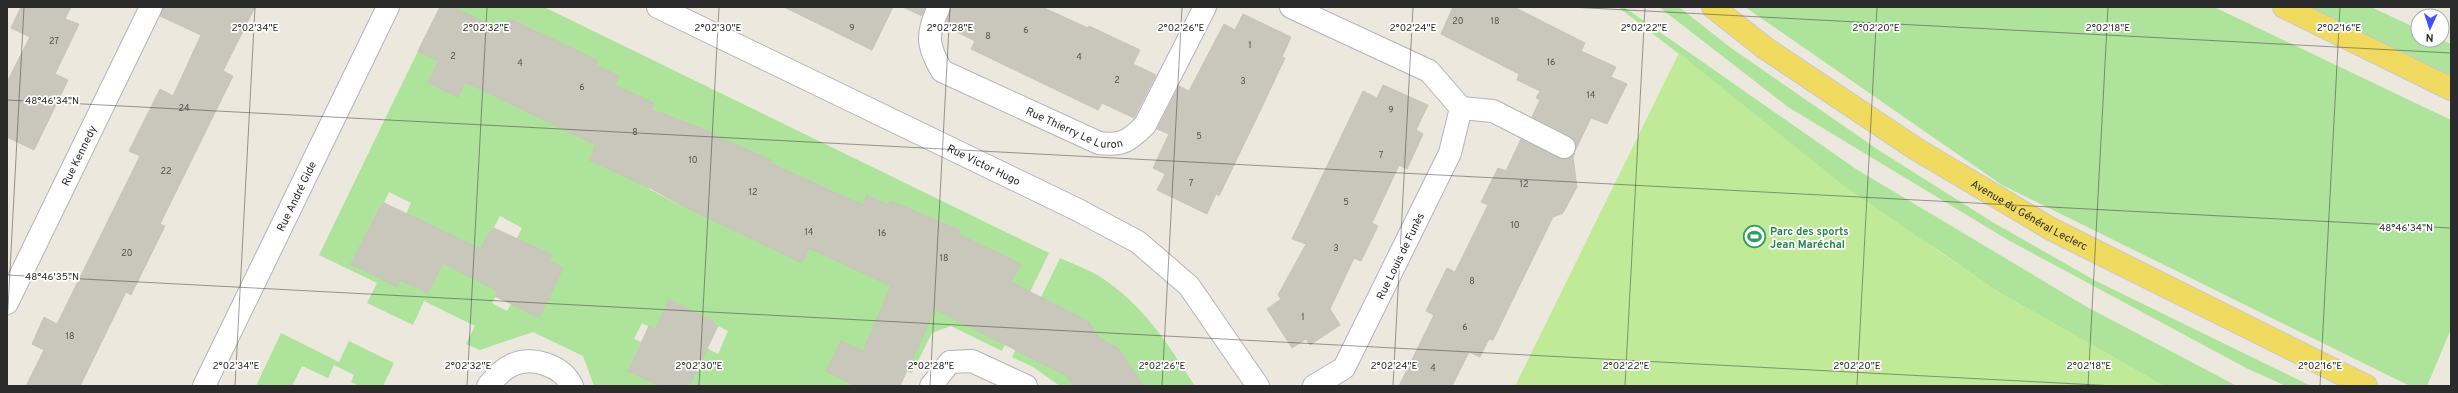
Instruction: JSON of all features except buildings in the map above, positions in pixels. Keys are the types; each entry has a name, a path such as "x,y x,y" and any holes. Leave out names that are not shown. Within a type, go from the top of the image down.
{"main road":[{"name":"Avenue du Général Leclerc","path":"1713,7 1765,48 1909,144 2051,229 2366,386"},
{"path":"2284,7 2451,89"}],"street":[{"name":"Rue Kennedy","path":"7,303 151,7"},
{"name":"Rue André Gide","path":"204,386 388,7"},
{"name":"Rue Victor Hugo","path":"658,7 1078,210 1138,242 1189,286 1258,386"},
{"name":"Rue Thierry Le Luron","path":"939,7 932,21 929,37 932,55 942,71 1099,143 1116,145 1132,138 1145,125 1205,7"},
{"path":"1291,7 1429,71 1461,108 1493,111 1564,147"},
{"name":"Rue Louis de Funès","path":"1314,386 1344,368 1450,153 1461,108"},
{"path":"931,386 950,362 972,361 1026,386"},
{"path":"488,386 498,374 512,365 528,362 545,364 560,371 572,386"}],"green space":[{"path":"440,7 544,7 1049,253 1029,294 1009,286 1020,264 989,249 969,272 981,245 958,234 960,230 932,218 925,232 905,208 890,201 887,205 868,195 858,216 833,191 711,138 713,133 700,128 698,131 651,108 608,98 619,76 596,65 597,60 537,37 539,32 510,18 498,43"},
{"path":"1618,7 1624,7 1856,169 2087,307 2237,386 2164,386 1995,290 1938,250 1760,141 1520,386 1679,54"},
{"path":"1659,7 1679,7 1731,48 1880,151 1994,223 2096,281 2311,386 2286,386 2248,369 2008,240 1788,107"},
{"path":"1745,7 2214,7 2451,120 2451,329 2427,386 2410,386 2002,185"},
{"path":"2308,7 2371,7 2410,25 2410,48 2450,48 2451,44 2451,78"},
{"path":"482,46 477,88 568,131 612,113 589,160 622,175 632,154 673,140 649,189 678,204 689,181 802,263 812,241 1008,338 1002,351 951,326 932,333 912,373 907,371 873,329 863,351 841,341 827,371 857,386 681,386 690,383 700,364 701,345 718,354 728,331 712,323 713,321 669,300 655,330 642,323 634,339 641,342 628,370 660,386 594,386 583,356 533,332 480,350 466,344 475,326 424,301 413,325 367,303 377,283 319,255 418,51 439,61 428,83 458,97","holes":["389,192 411,203 403,220 452,243 428,293 400,280 358,251 378,208 381,209","500,216 522,228 514,244 532,246 552,255 549,261 563,268 539,318 511,304 507,311 492,303 498,291 489,232 491,233"]},
{"name":"Parc des sports Jean Maréchal","path":"1679,53 1843,185 1995,290 2164,386 1515,386"},
{"path":"1060,258 1099,276 1129,299 1142,312 1164,340 1195,386 1141,386 1142,385 1123,356 1113,363 1078,316 1048,301 1023,353 1067,376 1074,386 1060,386 1033,367 1012,357"},
{"path":"281,333 339,362 349,341 394,363 383,386 359,386 351,382 354,375 334,365 328,378 302,366 292,386 256,386"}],"place":[{"name":"Parc des sports Jean Maréchal","path":"1754,237"}]}
